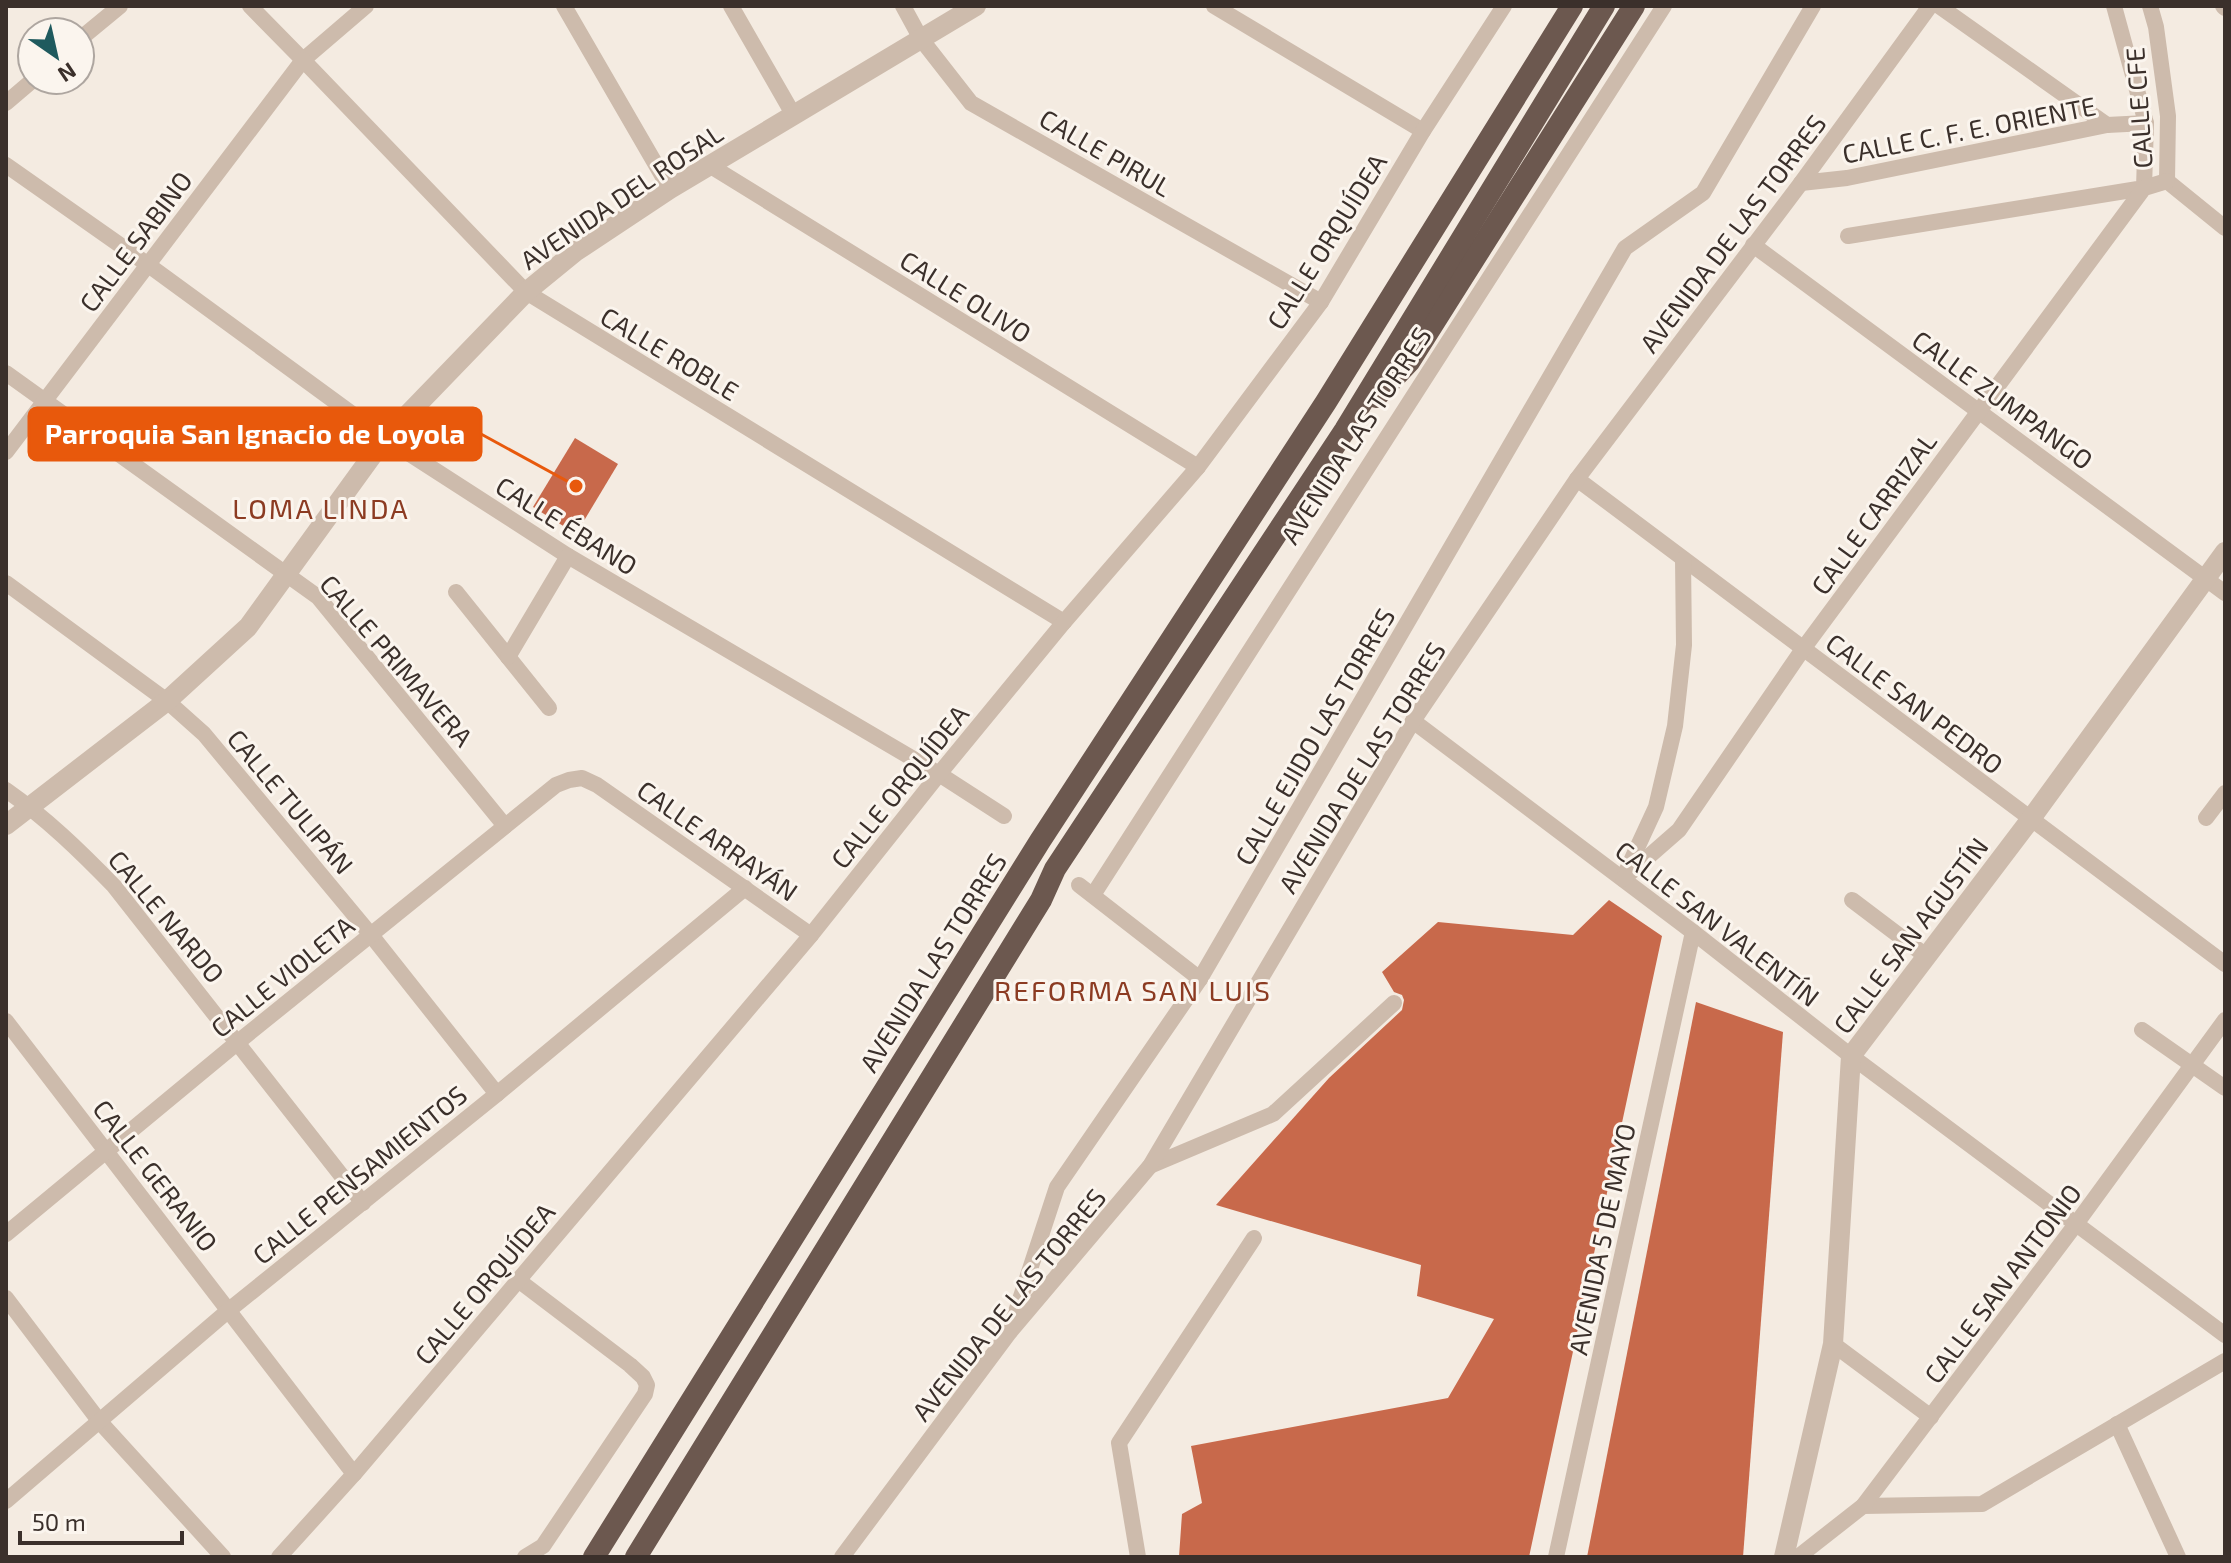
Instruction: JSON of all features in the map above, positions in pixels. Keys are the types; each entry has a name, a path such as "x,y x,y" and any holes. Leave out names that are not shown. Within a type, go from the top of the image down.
{"highway":[{"path":"1326,402 1348,344 1557,6"},
{"path":"1326,402 1572,6"},
{"path":"1345,430 1604,6"},
{"path":"1345,430 1409,362 1634,6"},
{"name":"AVENIDA LAS TORRES","path":"594,1557 1040,841 1326,402"},
{"name":"AVENIDA LAS TORRES","path":"636,1557 1041,900 1055,869 1345,430"}],"street":[{"path":"96,26 120,6"},
{"name":"CALLE ROBLE","path":"250,6 526,292 1064,622"},
{"name":"CALLE SABINO","path":"6,452 303,60 366,6"},
{"path":"564,6 670,189"},
{"path":"731,6 793,114"},
{"name":"CALLE PIRUL","path":"903,6 921,39 971,103 1321,302"},
{"name":"AVENIDA DEL ROSAL","path":"6,825 167,701 248,627 385,438 526,292 575,252 670,189 976,6"},
{"path":"1214,6 1423,131"},
{"name":"CALLE ORQUÍDEA","path":"279,1557 354,1474 811,935 1064,622 1198,467 1321,302 1423,131 1504,6"},
{"name":"AVENIDA LAS TORRES","path":"1200,979 1086,890 1664,6"},
{"name":"CALLE EJIDO LAS TORRES","path":"1009,1333 1057,1187 1200,979 1625,248 1703,193 1813,6"},
{"name":"AVENIDA DE LAS TORRES","path":"842,1557 1009,1333 1150,1166 1413,721 1577,479 1801,183 1930,6"},
{"name":"CALLE CFE","path":"1939,6 2107,125"},
{"name":"CALLE CFE","path":"2114,6 2146,123 2144,188"},
{"name":"CALLE CFE","path":"2150,6 2156,27 2168,116 2167,181 2225,228"},
{"name":"CALLE C. F. E. ORIENTE","path":"1801,183 1847,178 2107,125 2146,123"},
{"name":"CALLE ÉBANO","path":"6,165 385,438 568,556 939,774 1004,816"},
{"name":"CALLE OLIVO","path":"709,165 1198,467"},
{"path":"1848,236 2144,188 2167,181"},
{"name":"CALLE CARRIZAL","path":"1623,879 1679,830 1803,649 2144,188"},
{"name":"CALLE ZUMPANGO","path":"1753,245 2225,593"},
{"name":"CALLE PRIMAVERA","path":"6,373 318,597 505,826"},
{"name":"CALLE SAN PEDRO","path":"1577,479 2225,964"},
{"name":"CALLE SAN AGUSTÍN","path":"1784,1557 1833,1344 1851,1056 2030,820 2225,552"},
{"path":"508,657 568,556"},
{"path":"1623,879 1656,807 1675,726 1684,645 1683,559"},
{"name":"CALLE TULIPÁN","path":"6,583 167,701 204,734 371,935 497,1094"},
{"path":"456,592 549,708"},
{"name":"CALLE SAN VALENTÍN","path":"1413,721 1693,932 1851,1056 2225,1335"},
{"name":"CALLE VIOLETA","path":"6,1234 556,785 582,778 597,785"},
{"name":"CALLE ARRAYÁN","path":"597,785 811,935"},
{"name":"CALLE NARDO","path":"6,790 69,841 114,886 363,1203"},
{"path":"2206,818 2225,793"},
{"name":"CALLE PENSAMIENTOS","path":"6,1501 229,1310 497,1094 745,888"},
{"path":"1852,900 1926,956"},
{"name":"AVENIDA 5 DE MAYO","path":"1556,1557 1693,932"},
{"path":"1150,1166 1273,1114 1394,1003"},
{"name":"CALLE SAN ANTONIO","path":"1798,1557 1863,1506 2225,1020"},
{"name":"CALLE GERANIO","path":"6,1021 354,1474"},
{"path":"2142,1030 2225,1088"},
{"path":"1138,1557 1119,1443 1254,1238"},
{"path":"518,1280 630,1365 647,1385 645,1394 543,1546 525,1557"},
{"path":"6,1298 100,1422 223,1557"},
{"path":"1833,1344 1931,1417"},
{"path":"1863,1506 1982,1504 2225,1361"},
{"path":"2117,1424 2178,1557"}],"building":[{"path":"575,438 618,464 576,534 533,507"},
{"path":"1609,900 1662,936 1529,1557 1179,1557 1182,1514 1202,1503 1191,1446 1448,1398 1494,1319 1417,1296 1421,1265 1216,1205 1329,1078 1402,1010 1402,995 1394,992 1382,972 1438,922 1573,935"},
{"path":"1696,1002 1783,1032 1743,1557 1587,1557"}],"place":[{"name":"Parroquia San Ignacio de Loyola","path":"576,486"}],"district":[{"name":"LOMA LINDA","path":"321,508"},
{"name":"REFORMA SAN LUIS","path":"1133,990"}]}
